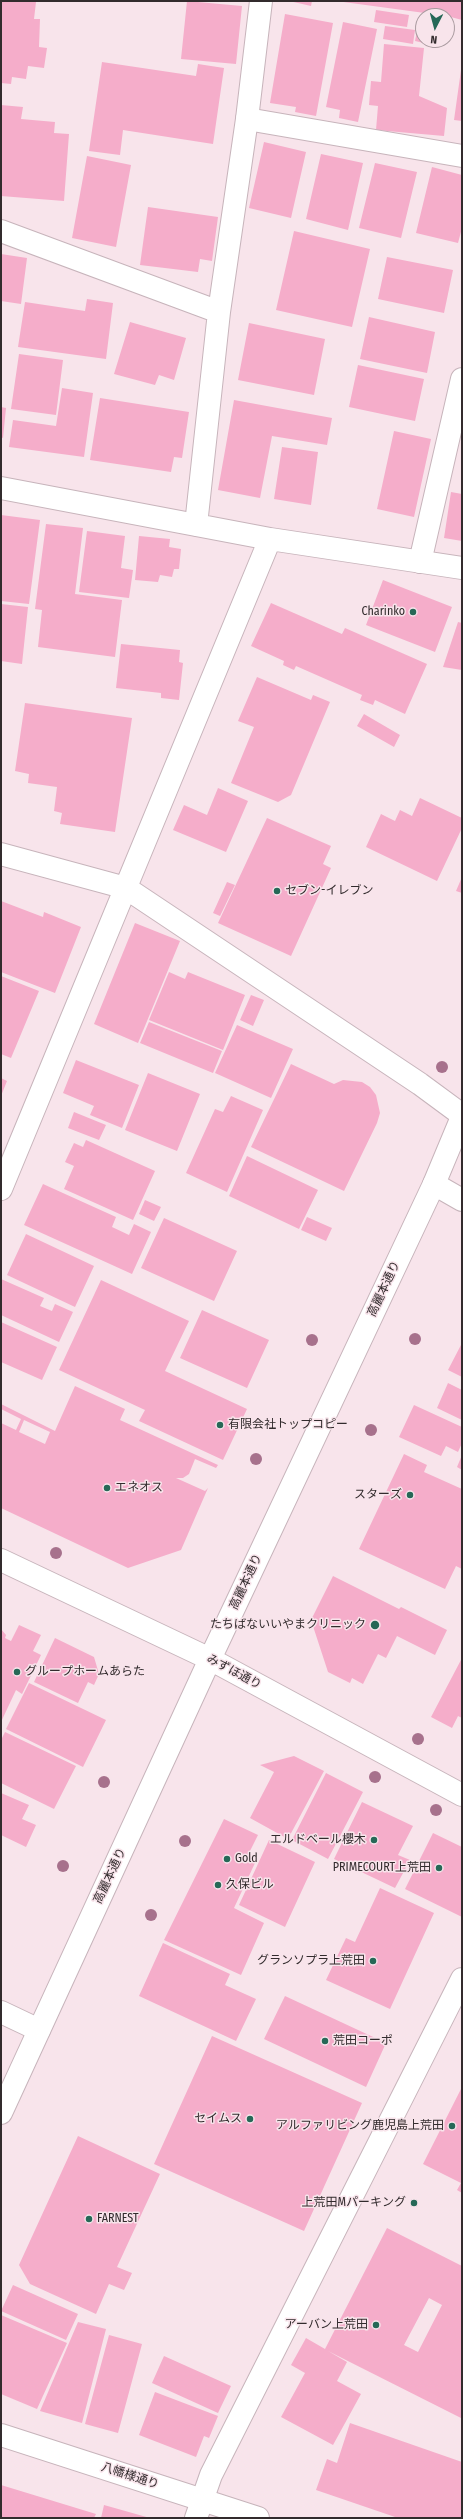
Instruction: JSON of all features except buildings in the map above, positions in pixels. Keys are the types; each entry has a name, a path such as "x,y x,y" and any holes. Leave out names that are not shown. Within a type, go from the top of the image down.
{"street":[{"path":"196,525 219,312 247,119 261,1"},
{"path":"247,119 462,156"},
{"path":"1,231 219,312"},
{"path":"420,562 462,379"},
{"path":"1,488 270,540 462,568"},
{"path":"1,1189 270,540"},
{"path":"1,854 126,888 391,1064 462,1116"},
{"name":"高麗本通り","path":"1,2113 210,1659 434,1184 462,1116"},
{"path":"434,1184 462,1200"},
{"name":"みずほ通り","path":"1,1560 210,1659 462,1795"},
{"path":"198,2509 211,2475 462,1979"},
{"path":"1,2012 39,2030"},
{"name":"八幡様通り","path":"1,2435 198,2509 258,2518"}],"place":[{"name":"Charinko","path":"413,612"},
{"name":"セブン-イレブン","path":"277,891"},
{"name":"有限会社トップコピー","path":"220,1425"},
{"name":"エネオス","path":"107,1488"},
{"name":"スターズ","path":"410,1495"},
{"name":"たちばないいやまクリニック","path":"375,1625"},
{"name":"グループホームあらた","path":"17,1672"},
{"name":"エルドベール櫻木","path":"374,1840"},
{"name":"Gold","path":"227,1859"},
{"name":"PRIMECOURT上荒田","path":"439,1868"},
{"name":"久保ビル","path":"218,1885"},
{"name":"グランソプラ上荒田","path":"373,1961"},
{"name":"荒田コーポ","path":"325,2041"},
{"name":"セイムス","path":"250,2119"},
{"name":"アルファリビング鹿児島上荒田","path":"452,2126"},
{"name":"上荒田Mパーキング","path":"414,2203"},
{"name":"FARNEST","path":"89,2219"},
{"name":"アーバン上荒田","path":"376,2325"}]}
